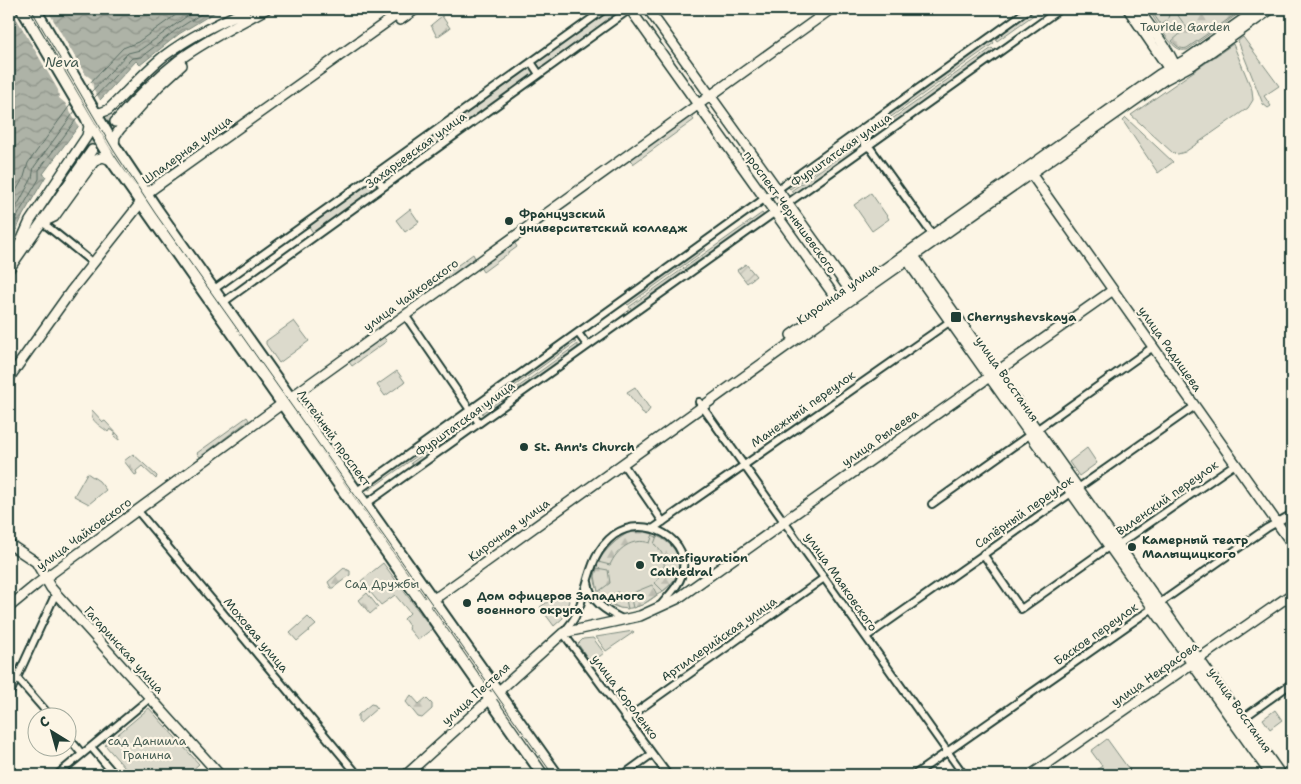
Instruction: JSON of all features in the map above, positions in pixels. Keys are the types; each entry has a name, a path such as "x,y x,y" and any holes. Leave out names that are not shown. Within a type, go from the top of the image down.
{"main road":[{"path":"22,9 91,116"},
{"path":"35,9 91,116"},
{"name":"Литейный проспект","path":"91,116 114,145 146,198 286,401 357,510 543,775"},
{"name":"Литейный проспект","path":"91,116 111,160 146,198 213,290 219,306"},
{"name":"Литейный проспект","path":"286,401 357,491 557,775"}],"street":[{"path":"247,10 175,56 144,84 114,120 180,60 266,9"},
{"name":"Шпалерная улица","path":"9,378 66,297 157,185 406,9"},
{"name":"Шпалерная улица","path":"146,198 416,9"},
{"name":"Захарьевская улица","path":"213,290 605,9"},
{"name":"Захарьевская улица","path":"219,306 630,9"},
{"name":"проспект Чернышевского","path":"630,9 838,301"},
{"name":"проспект Чернышевского","path":"648,9 851,292"},
{"name":"улица Чайковского","path":"9,606 286,401 831,9"},
{"name":"Фурштатская улица","path":"357,491 1029,9"},
{"name":"Фурштатская улица","path":"357,510 1060,9"},
{"path":"1128,9 1174,69"},
{"path":"1138,9 1174,69"},
{"name":"Кирочная улица","path":"423,604 623,464 838,301 909,256 932,234 1164,80 1174,69 1258,9"},
{"name":"Кирочная улица","path":"1174,69 1192,65 1271,9"},
{"path":"18,248 30,221 87,136 91,116 108,110 163,57 181,44 214,25 247,10"},
{"path":"114,145 115,136 120,128 159,86 195,56 238,25"},
{"path":"531,62 539,74"},
{"path":"452,118 461,130"},
{"path":"857,133 866,146 871,148 932,234"},
{"path":"9,260 91,148 9,269"},
{"path":"42,222 54,217 95,160 103,157 111,160"},
{"name":"Кирочная улица","path":"432,598 701,404 848,302 1028,170"},
{"name":"улица Радищева","path":"1028,170 1292,544"},
{"path":"374,174 383,187"},
{"path":"42,222 93,263"},
{"name":"улица Восстания","path":"909,256 1197,663 1238,722 1271,775"},
{"name":"улица Рылеева","path":"661,605 677,599 1113,290"},
{"path":"838,301 848,302 851,292"},
{"path":"405,315 479,423"},
{"name":"Манежный переулок","path":"654,528 954,319"},
{"path":"578,333 587,346"},
{"path":"932,504 1153,347"},
{"name":"улица Маяковского","path":"701,404 964,775"},
{"name":"Сапёрный переулок","path":"866,637 1194,406"},
{"path":"623,464 663,522"},
{"name":"Виленский переулок","path":"983,554 1021,609 1236,464"},
{"name":"Моховая улица","path":"137,510 358,775"},
{"name":"Басков переулок","path":"914,775 1277,522 1292,514"},
{"path":"629,527 654,528 675,543 683,558 684,567 678,584 661,605 647,614 563,633 575,618 597,553 613,535 629,527"},
{"name":"Гагаринская улица","path":"9,544 36,562 56,593 220,775"},
{"name":"Артиллерийская улица","path":"626,719 824,578"},
{"path":"588,581 589,590 596,601 608,612 624,620"},
{"path":"9,696 56,593"},
{"name":"улица Некрасова","path":"1042,775 1292,594"},
{"name":"улица Некрасова","path":"1031,775 1292,601"},
{"name":"улица Короленко","path":"563,633 668,775"},
{"name":"улица Пестеля","path":"406,775 563,633"},
{"path":"9,670 41,706"},
{"path":"1238,722 1292,683"},
{"path":"57,775 150,698"},
{"name":"улица Восстания","path":"1238,722 1282,775"},
{"path":"91,747 115,775"},
{"path":"78,749 82,754"},
{"path":"623,775 652,754"},
{"path":"1282,775 1292,770"}],"green space":[{"path":"611,9 615,9 618,13 314,234 308,225"},
{"path":"1035,9 1042,9 997,41 995,38"},
{"name":"Tauride Garden","path":"1148,9 1245,9 1187,50 1183,50 1175,47"},
{"name":"Tauride Garden","path":"1150,9 1243,9 1187,48 1183,48 1172,41 1187,28 1174,10 1170,12 1167,21 1161,25"},
{"path":"442,16 450,28 437,37 431,25"},
{"path":"1243,37 1279,86 1264,96 1271,106 1268,108 1263,104 1238,41"},
{"path":"992,40 994,43 870,132 867,128"},
{"path":"1233,44 1252,90 1253,100 1248,108 1185,152 1173,153 1131,115"},
{"path":"992,48 995,51 874,138 871,134"},
{"path":"691,116 694,120 633,164 630,159"},
{"path":"1126,118 1173,162 1158,173 1123,121"},
{"path":"849,141 852,145 790,189 787,186"},
{"path":"853,147 856,151 794,195 791,191"},
{"path":"871,193 889,219 872,231 854,205"},
{"path":"410,209 419,222 405,232 396,220"},
{"path":"762,213 764,216 632,311 629,307"},
{"path":"514,242 517,247 483,272 480,267"},
{"path":"703,246 706,249 628,305 625,302"},
{"path":"473,254 475,258 423,295 421,292"},
{"path":"746,264 756,276 747,283 737,270"},
{"path":"294,321 309,341 279,363 266,344 266,341"},
{"path":"383,337 387,341 352,366 349,362"},
{"path":"572,340 576,342 481,410 478,407"},
{"path":"578,344 578,349 485,416 482,413"},
{"path":"397,371 405,382 385,396 377,385"},
{"path":"635,387 650,409 645,416 627,392"},
{"path":"92,410 103,422 105,421 119,436 119,440 114,436 116,433 110,429 108,432 96,423 92,417"},
{"path":"465,416 468,420 369,490 367,486"},
{"path":"247,417 249,420 200,457 197,453"},
{"path":"469,422 472,425 414,467 411,463"},
{"path":"1087,448 1097,463 1079,476 1069,462"},
{"path":"133,454 157,476 156,479 142,466 136,471 137,474 135,475 124,461"},
{"path":"87,473 99,481 106,490 89,504 74,496"},
{"path":"630,532 649,534 667,543 674,549 680,566 675,580 649,601 634,608 615,607 602,596 597,587 596,568 600,559 613,543"},
{"path":"630,532 653,534 650,543 631,543 621,549 610,565 598,562 612,545"},
{"path":"657,536 672,547 679,561 679,569 676,576 663,591 655,583 664,568 662,553 654,544"},
{"name":"Сад Дружбы","path":"383,563 432,629 418,640 408,628 409,626 404,619 410,613 395,595 381,605 361,581"},
{"path":"344,568 350,571 350,575 331,588 328,582"},
{"path":"597,568 608,570 610,583 598,592 595,576"},
{"path":"652,585 657,595 642,605 633,608 630,594"},
{"path":"562,592 569,601 563,618 554,626 540,607"},
{"path":"617,592 625,595 628,609 620,608 605,601"},
{"path":"367,593 378,607 370,614 359,600"},
{"path":"308,617 316,625 297,641 290,633"},
{"path":"633,631 606,651 596,637"},
{"path":"593,638 604,653 591,663 578,644 583,639"},
{"path":"411,695 419,704 426,698 432,704 432,709 422,718 418,717 406,702"},
{"path":"371,704 377,708 360,723 358,715"},
{"name":"сад Даниила Гранина","path":"149,708 199,764 189,773 191,775 131,775 105,745"},
{"path":"1275,710 1282,720 1270,729 1263,719"},
{"path":"1107,739 1133,775 1103,775 1098,769 1102,766 1091,751"}],"water":[{"name":"Neva","path":"9,9 220,9 179,34 140,65 136,61 89,112 43,174 46,176 23,215 9,247"}],"pier":[{"path":"11,9 47,9 85,74 92,79 93,88 101,102 79,127 65,103 59,98 58,90"}],"tunnel":[{"path":"89,146 112,118"}],"tram line":[{"path":"31,9 114,151 155,213 553,775"}],"place":[{"name":"Французский университетский колледж","path":"509,221"},
{"name":"Chernyshevskaya","path":"956,317"},
{"name":"St. Ann's Church","path":"524,447"},
{"name":"Камерный театр Малыщицкого","path":"1132,547"},
{"name":"Transfiguration Cathedral","path":"640,565"},
{"name":"Дом офицеров Западного военного округа","path":"467,603"}]}
